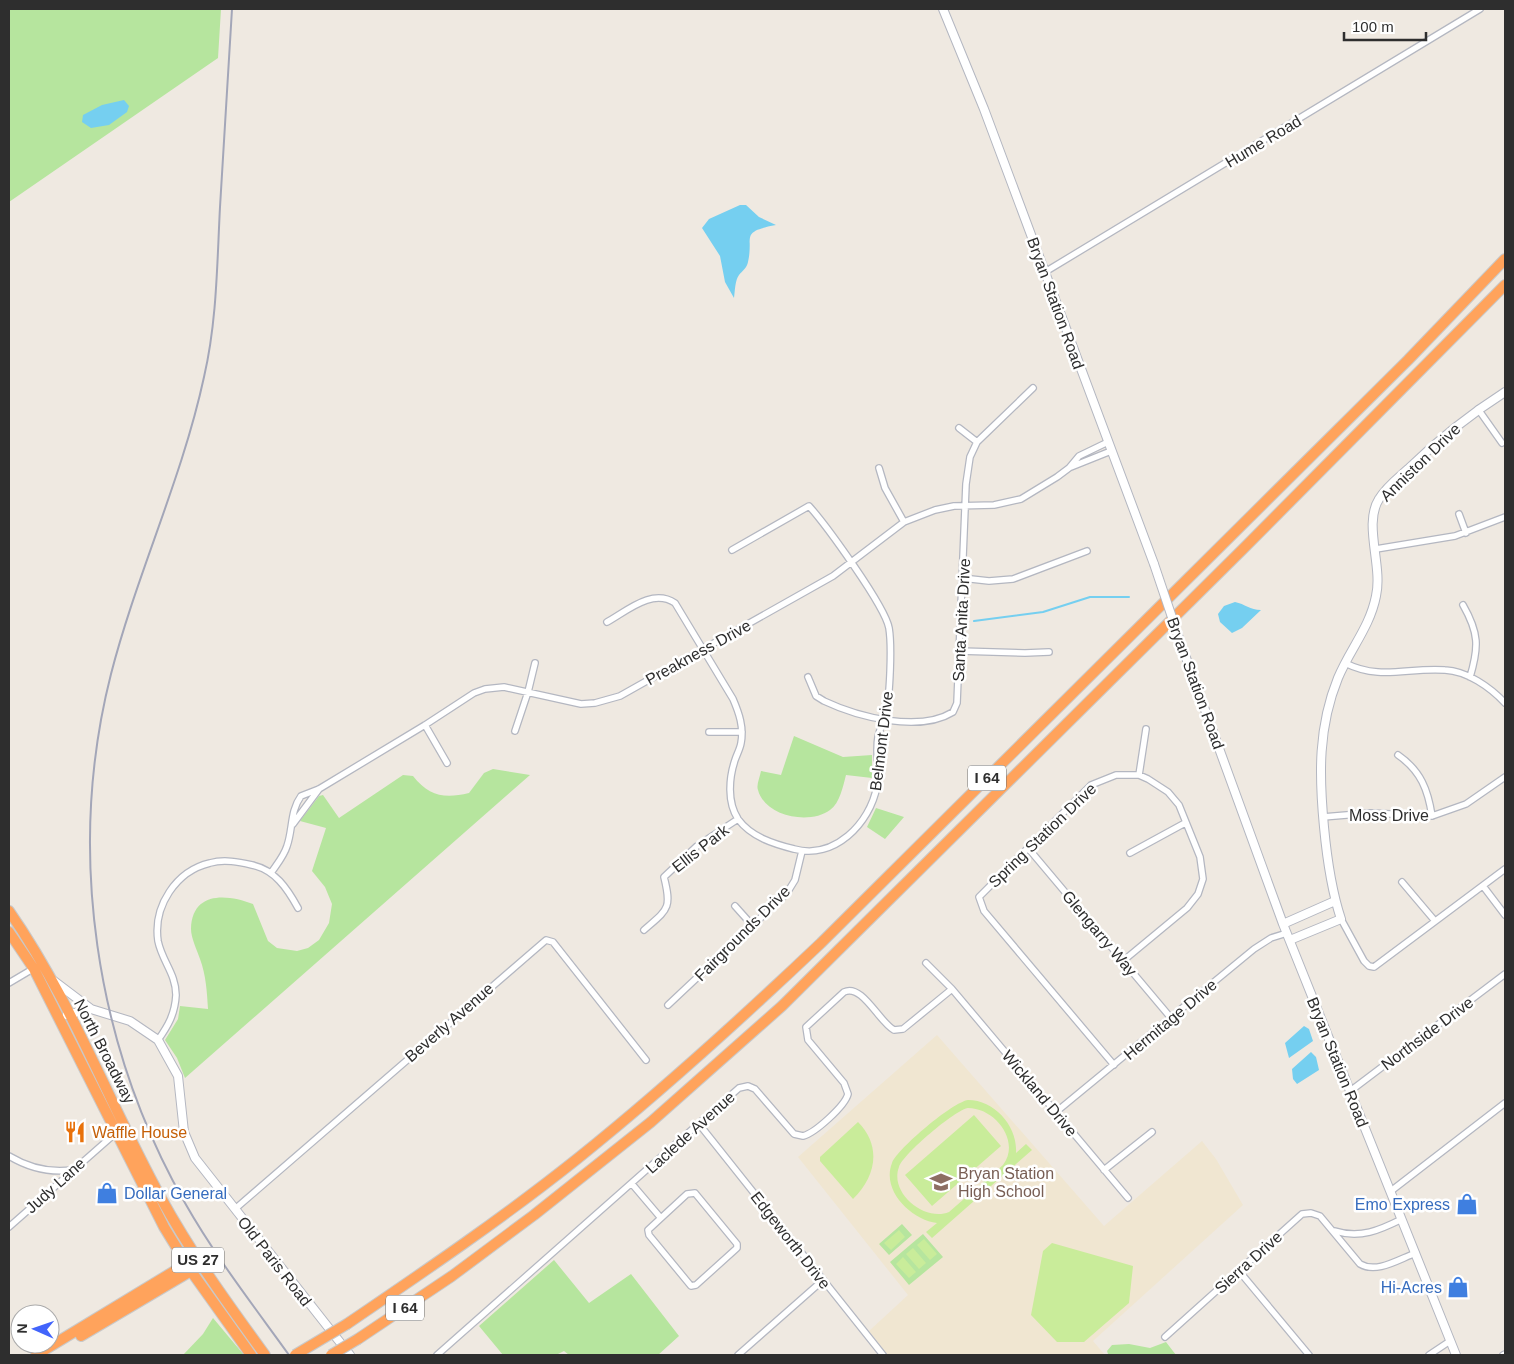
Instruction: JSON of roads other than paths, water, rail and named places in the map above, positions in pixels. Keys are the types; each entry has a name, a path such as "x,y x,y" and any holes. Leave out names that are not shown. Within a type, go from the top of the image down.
{"highway":[{"name":"I 64","path":"295,1355 347,1324 529,1196 641,1107 726,1033 822,943 1415,353 1505,259"},
{"name":"I 64","path":"331,1355 452,1276 534,1215 658,1116 782,1006 1243,549 1505,285"},
{"name":"US 27","path":"9,911 38,966 58,1016"},
{"name":"US 27","path":"9,932 38,966"},
{"name":"North Broadway","path":"38,966 53,980 161,1197 199,1262 265,1355"},
{"name":"North Broadway","path":"58,1016 151,1203 189,1268 251,1355"},
{"path":"50,1355 199,1262"},
{"path":"36,1355 189,1268"}],"main road":[{"name":"Bryan Station Road","path":"943,9 981,102 1112,451 1284,924 1456,1355"},
{"name":"Anniston Drive","path":"1342,919 1335,901 1328,870 1320,772 1321,742 1332,693 1345,663 1364,632 1373,608 1378,579 1373,516 1378,499 1450,430 1505,392"},
{"path":"1284,924 1335,901"},
{"path":"1289,936 1342,919"},
{"name":"Old Paris Road","path":"53,980 92,1010"},
{"path":"58,1016 82,1003"},
{"path":"77,1028 82,1015 92,1010"},
{"name":"Old Paris Road","path":"68,1011 92,1010 130,1021 158,1040 178,1076 182,1119 189,1146 202,1168 350,1355"}],"street":[{"name":"Hume Road","path":"1045,272 1480,9"},
{"name":"Santa Anita Drive","path":"808,677 816,696 824,702 884,719 912,724 933,720 953,712 957,703 967,470 977,442 1033,388"},
{"path":"1478,409 1502,443"},
{"path":"958,428 977,442"},
{"name":"Preakness Drive","path":"1069,468 1079,456 1108,442"},
{"name":"Preakness Drive","path":"271,873 287,845 293,824 293,811 300,796 319,789 426,725 474,693 485,688 504,686 581,704 608,700 704,650 833,576 904,522 935,510 954,506 994,505 1021,499 1038,490 1069,468 1112,451"},
{"path":"879,468 885,488 904,522"},
{"name":"Belmont Drive","path":"732,550 808,506 850,562 883,611 889,629 887,700 877,743 877,788 864,818 853,832 840,842 822,849 802,851 765,840 738,819"},
{"path":"1459,514 1466,533"},
{"path":"1376,549 1437,540 1466,533 1505,517"},
{"path":"962,578 989,581 1013,579 1087,551"},
{"path":"607,622 650,598 663,597 675,603 680,609 733,699 739,715 742,732 741,743 730,774 730,796 738,819"},
{"path":"1463,605 1474,625 1477,641 1470,677"},
{"path":"959,651 1049,652"},
{"path":"515,732 535,663"},
{"path":"1345,663 1376,673 1446,670 1470,677 1482,684 1505,703"},
{"path":"426,725 447,763"},
{"path":"1123,961 1187,908 1200,890 1203,879 1201,863 1179,805 1168,792 1139,775 1146,729"},
{"path":"709,732 742,732"},
{"path":"1398,755 1411,765 1422,779 1427,789 1432,816"},
{"name":"Spring Station Drive","path":"1114,1065 981,907 980,896 1091,786 1116,775 1139,775"},
{"name":"Moss Drive","path":"1323,817 1370,813 1432,816 1466,804 1505,777"},
{"name":"Preakness Drive","path":"293,824 319,789"},
{"name":"Ellis Park","path":"644,930 661,915 668,904 669,897 664,877 697,846 738,819"},
{"path":"1130,853 1185,823"},
{"name":"Glengarry Way","path":"1028,848 1171,1018"},
{"name":"Fairgrounds Drive","path":"668,1005 787,893 794,880 802,851"},
{"path":"158,1040 172,1019 175,1003 173,974 161,951 158,930 161,909 170,891 192,870 212,862 239,862 258,866 271,873 284,885 298,908"},
{"path":"1402,882 1435,921 1505,869"},
{"path":"1483,886 1505,915"},
{"path":"735,906 752,925"},
{"name":"Anniston Drive","path":"1342,919 1360,954 1371,967 1376,966 1435,921"},
{"name":"Hermitage Drive","path":"1056,1112 1254,949 1271,938 1289,936"},
{"name":"Beverly Avenue","path":"235,1209 546,940 553,942 646,1060"},
{"name":"Wickland Drive","path":"926,963 952,989 1128,1198"},
{"path":"9,983 38,966"},
{"name":"Northside Drive","path":"1350,1092 1505,974"},
{"name":"Laclede Avenue","path":"437,1355 739,1088 748,1086 755,1089 794,1134 803,1136 810,1134 844,1104 848,1094 844,1083 808,1040 806,1027 844,992 852,990 861,995 889,1027 903,1029 952,989"},
{"path":"1390,1191 1505,1103"},
{"name":"Edgeworth Drive","path":"699,1124 882,1355"},
{"name":"Judy Lane","path":"9,1227 115,1132 126,1127"},
{"path":"1104,1170 1152,1132"},
{"path":"9,1156 29,1166 47,1171 72,1170"},
{"path":"632,1184 660,1217"},
{"path":"695,1192 737,1244 737,1248 696,1285 691,1286 649,1235 651,1226 660,1217 688,1194 695,1192"},
{"name":"Sierra Drive","path":"1165,1337 1302,1214 1316,1213 1335,1231 1360,1264 1368,1268 1379,1267 1416,1253"},
{"path":"1335,1231 1354,1235 1368,1233 1402,1219"},
{"path":"1238,1271 1309,1355"},
{"path":"738,1355 822,1281"},
{"path":"1429,1355 1450,1341"}],"water":[{"path":"124,100 129,106 127,112 109,125 91,128 82,122 83,115 102,105"},
{"path":"740,205 746,205 759,217 776,225 757,230 750,236 746,268 738,277 734,298 725,282 720,256 702,228 709,219"},
{"path":"1235,602 1261,610 1242,628 1232,633 1220,622 1218,614 1224,606"},
{"path":"1304,1026 1309,1029 1313,1041 1289,1058 1285,1043"},
{"path":"1311,1052 1316,1057 1319,1070 1297,1084 1293,1079 1292,1069"}],"waterway":[{"path":"974,621 1043,612 1090,597 1129,597"}],"railway":[{"path":"232,9 212,335 195,415 184,452 133,599 111,674 98,741 91,809 91,878 97,946 110,1013 129,1079 154,1142 185,1203 209,1242 289,1355"}],"place":[{"name":"Waffle House","path":"75,1132"},
{"name":"Bryan Station High School","path":"941,1182"},
{"name":"Dollar General","path":"107,1193"},
{"name":"Emo Express","path":"1467,1204"},
{"name":"Hi-Acres","path":"1458,1287"}]}
